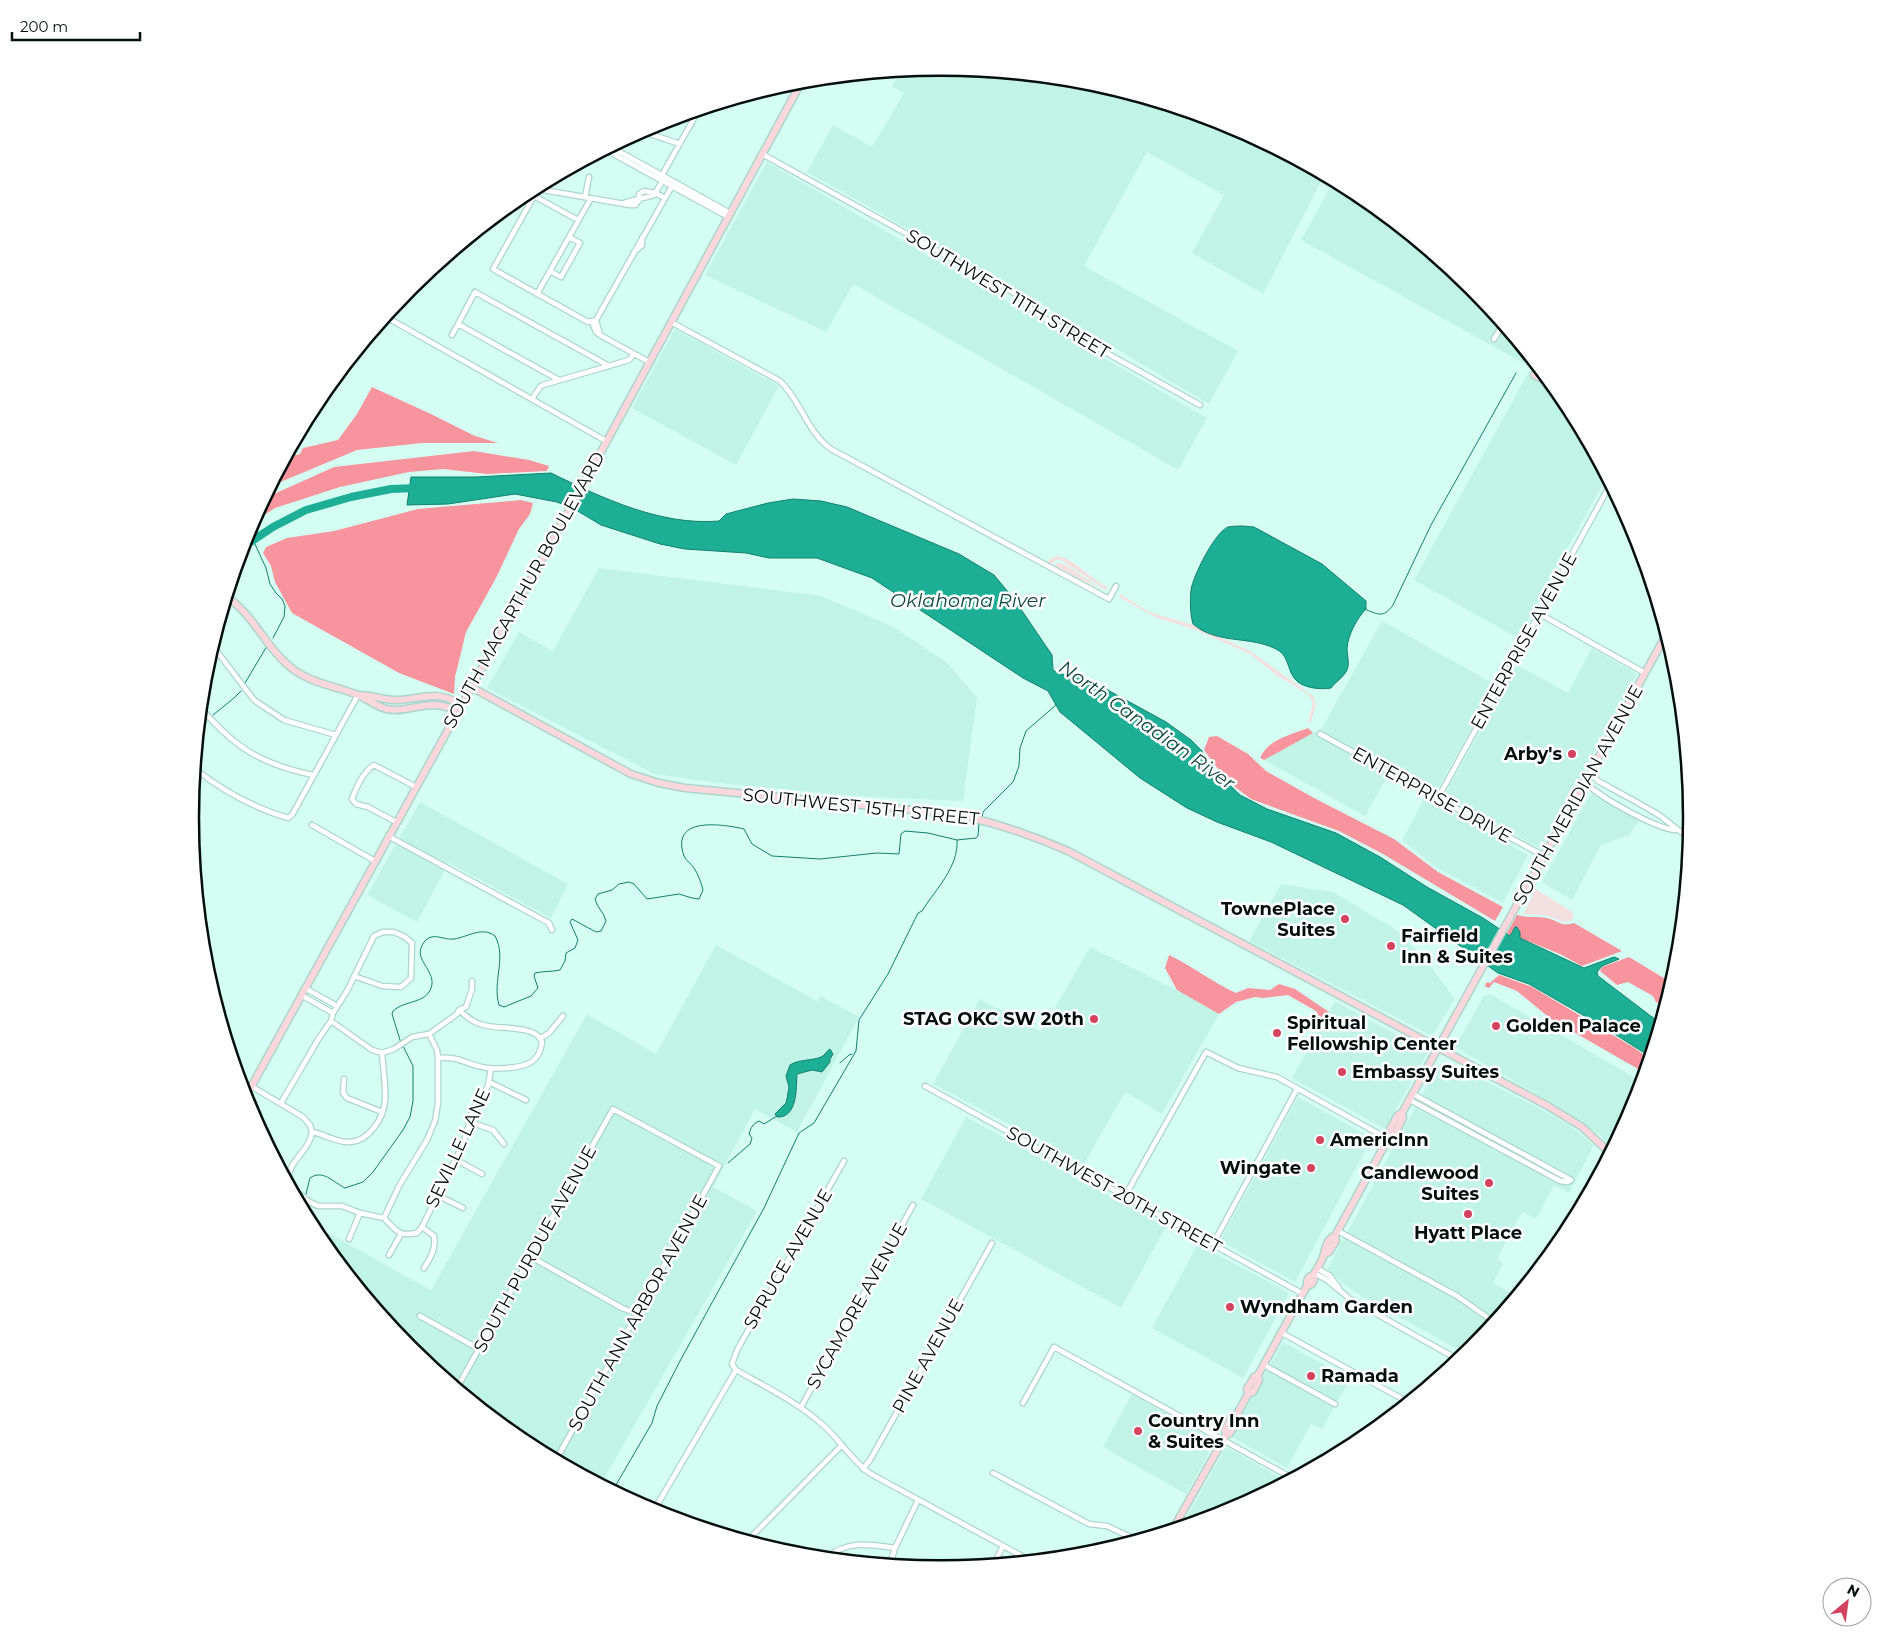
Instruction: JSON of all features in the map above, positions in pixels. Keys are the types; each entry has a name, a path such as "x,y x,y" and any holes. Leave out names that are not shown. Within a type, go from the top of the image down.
{"main road":[{"name":"SOUTH MACARTHUR BOULEVARD","path":"251,1086 589,474 797,91"},
{"path":"232,600 250,617 281,659 294,671 306,678 358,695 387,709 440,704 457,711"},
{"name":"SOUTH MERIDIAN AVENUE","path":"1177,1522 1224,1437 1231,1418 1236,1416 1248,1394 1247,1389 1264,1365 1303,1294 1309,1277 1315,1272 1325,1254 1324,1250 1330,1238 1336,1233 1390,1136 1390,1129 1411,1097 1662,643"},
{"name":"SOUTHWEST 15TH STREET","path":"471,687 631,774 659,783 685,788 955,814 1026,832 1068,851 1566,1116 1594,1137 1606,1149"},
{"path":"358,695 399,700 420,696 442,695 461,704"},
{"path":"420,696 421,706"}],"street":[{"path":"546,190 622,204 634,199 639,200 654,196 694,119"},
{"path":"653,135 680,144"},
{"path":"618,151 672,186 729,215"},
{"path":"613,153 729,215"},
{"name":"SOUTHWEST 11TH STREET","path":"762,154 1016,294 1035,313 1200,405"},
{"path":"585,197 588,177"},
{"path":"594,321 634,252 642,245 642,238 672,186"},
{"path":"655,193 665,198"},
{"path":"536,197 578,220"},
{"path":"537,294 591,198"},
{"path":"532,199 493,269 588,322 594,321"},
{"path":"550,271 561,277 580,243 569,237"},
{"path":"452,335 475,292 609,366"},
{"path":"391,320 606,441"},
{"path":"594,321 600,335 649,362"},
{"path":"671,322 780,381 788,389 820,441 1109,599 1116,586"},
{"path":"458,324 559,380"},
{"path":"1494,339 1500,330"},
{"path":"532,399 540,387 629,360 634,354"},
{"name":"ENTERPRISE AVENUE","path":"1438,798 1607,490"},
{"path":"1538,613 1645,673"},
{"path":"218,653 254,700 284,720 336,735"},
{"path":"200,773 211,782 254,806 288,818 292,815 358,695"},
{"path":"206,714 236,744 262,760 286,769 313,775"},
{"name":"ENTERPRISE DRIVE","path":"1320,734 1544,856"},
{"path":"396,822 368,807 356,804 352,799 369,768 374,764 416,787"},
{"path":"1590,772 1598,781 1669,822 1675,830"},
{"path":"1585,782 1593,790 1624,808 1666,829 1675,830 1683,834"},
{"path":"1624,808 1630,799"},
{"path":"1639,816 1644,807"},
{"path":"312,825 375,861"},
{"path":"388,836 549,923 552,930"},
{"path":"281,1103 331,1021 333,1013 347,991 354,976 374,936 383,932 394,932 406,937 412,943 411,978 400,987 382,986 354,976"},
{"path":"331,1021 372,1050 382,1053 388,1052 412,1038 429,1034 457,1014 459,1010 466,1007 472,989 472,981"},
{"path":"305,988 337,1006"},
{"path":"301,995 333,1013"},
{"path":"459,1010 481,1025 524,1030 541,1038 549,1033 562,1016"},
{"path":"384,1218 398,1186 428,1140 435,1122 438,1103 438,1058 437,1050 429,1034"},
{"name":"SEVILLE LANE","path":"438,1058 456,1057 477,1066 491,1069 529,1065 540,1052 541,1038"},
{"path":"1125,1196 1206,1052 1238,1068 1271,1074 1390,1136"},
{"path":"312,1132 343,1142 357,1140 371,1131 382,1112 385,1099 382,1053"},
{"name":"SEVILLE LANE","path":"422,1227 464,1142 475,1107 489,1082 491,1069"},
{"path":"344,1079 343,1093 346,1098 382,1112"},
{"path":"489,1082 526,1100"},
{"path":"251,1086 303,1117 310,1125 312,1132 309,1144 289,1173"},
{"name":"SOUTHWEST 20TH STREET","path":"925,1086 1303,1294"},
{"path":"1213,1244 1297,1089"},
{"path":"1411,1097 1462,1120 1571,1180 1567,1182 1560,1181 1438,1116 1411,1097"},
{"name":"SOUTH PURDUE AVENUE","path":"460,1383 613,1109 719,1166"},
{"path":"1438,1116 1441,1110"},
{"path":"1459,1126 1462,1120"},
{"path":"470,1122 493,1130 504,1144"},
{"path":"1512,1155 1515,1149"},
{"path":"455,1159 482,1174"},
{"name":"SPRUCE AVENUE","path":"736,1370 732,1364 734,1358 844,1161"},
{"name":"SOUTH ANN ARBOR AVENUE","path":"559,1454 719,1166"},
{"path":"301,1195 322,1207 342,1206 360,1213 384,1218 393,1229 401,1234 417,1233 422,1227 434,1236 435,1246 431,1258 424,1268"},
{"path":"437,1195 463,1208"},
{"name":"SYCAMORE AVENUE","path":"801,1407 913,1204"},
{"path":"349,1239 360,1213"},
{"path":"1336,1233 1457,1296 1489,1319"},
{"path":"389,1255 401,1234"},
{"name":"PINE AVENUE","path":"863,1469 870,1460 992,1243"},
{"path":"531,1257 622,1308 638,1314"},
{"path":"1315,1272 1342,1294 1452,1356"},
{"path":"420,1316 479,1349"},
{"path":"1282,1332 1403,1399"},
{"path":"1023,1403 1054,1347 1224,1437 1286,1475"},
{"path":"1264,1365 1335,1404"},
{"path":"658,1504 736,1370 801,1407 824,1426 863,1469 1021,1556"},
{"path":"752,1536 842,1445"},
{"path":"992,1472 1089,1524 1107,1526 1129,1536"},
{"path":"892,1559 918,1500"},
{"path":"835,1552 844,1547 860,1544 895,1548"},
{"path":"997,1558 1003,1546"}],"shaded area":[{"path":"941,76 990,78 1086,91 1180,116 1225,133 1269,153 1321,182 1263,294 1192,253 1224,195 1147,152 1084,266 1238,351 1209,404 1024,294 807,172 833,125 872,147 904,93 892,86 897,78"},
{"path":"767,162 1207,418 1178,470 853,284 826,332 705,275"},
{"path":"1330,187 1393,230 1430,260 1499,329 1530,367 1301,240"},
{"path":"675,329 779,386 736,465 632,408"},
{"path":"1528,373 1539,379 1584,447 1603,483 1518,638 1414,580"},
{"path":"372,387 475,436 498,443 422,443 357,450 279,483 293,456 300,454 303,448 338,440 357,414"},
{"path":"474,451 529,460 549,466 547,471 487,474 443,469 409,472 340,487 275,508 263,516 273,494 334,467"},
{"path":"521,500 533,503 530,514 519,529 496,578 466,632 455,677 454,694 399,673 292,613 275,582 271,566 263,553 266,547 287,538 334,531 418,509"},
{"path":"1056,556 1070,561 1108,587 1105,590 1061,560 1056,560 1052,564 1046,562"},
{"path":"1058,562 1068,566 1102,590 1054,566"},
{"path":"599,568 821,596 894,627 946,662 977,697 963,801 853,796 716,783 654,774 487,688 519,632 553,651"},
{"path":"1120,594 1149,612 1193,625 1250,651 1313,696 1316,706 1310,724 1308,722 1313,703 1308,694 1276,675 1250,654 1196,630 1155,617 1119,597"},
{"path":"1382,621 1496,685 1435,794 1391,770 1365,816 1264,760 1322,728"},
{"path":"1592,648 1637,674 1540,849 1445,794 1517,665 1568,693"},
{"path":"1308,728 1313,733 1264,760 1260,758 1268,746 1274,742"},
{"path":"1217,736 1248,754 1266,771 1394,839 1438,872 1503,907 1495,921 1383,854 1339,831 1251,799 1227,781 1204,750 1209,737"},
{"path":"1591,793 1640,820 1629,835 1601,845 1572,900 1542,882"},
{"path":"1425,798 1528,855 1503,903 1437,868 1402,840"},
{"path":"420,802 568,884 551,918 449,863 417,922 367,895"},
{"path":"1281,884 1333,892 1395,929 1428,963 1455,999 1434,1033 1430,1035 1249,941"},
{"path":"1536,889 1572,912 1574,917 1571,921 1564,922 1545,915 1523,914"},
{"path":"1517,915 1547,918 1563,924 1574,923 1622,951 1582,966 1560,954 1520,938 1520,932 1517,927 1515,927 1510,935 1507,933"},
{"path":"716,945 817,1001 821,996 859,1017 797,1132 755,1109 713,1187 757,1211 604,1479 529,1436 452,1377 383,1308 352,1270 324,1231 431,1290 587,1014 656,1054"},
{"path":"1090,947 1177,990 1219,1014 1162,1114 1125,1092 1084,1164 933,1084 980,999 1041,1032"},
{"path":"1169,955 1236,993 1248,988 1270,990 1279,984 1295,989 1329,1012 1323,1022 1316,1011 1288,995 1255,997 1236,1002 1219,1014 1177,990 1165,968"},
{"path":"1629,957 1665,979 1660,1004 1656,1002 1653,996 1628,982 1617,985 1600,971 1602,967"},
{"path":"1499,975 1532,987 1643,1054 1644,1056 1639,1070 1551,1019 1517,991 1494,982 1489,988 1486,987 1487,982 1490,983"},
{"path":"1490,994 1636,1079 1608,1144 1600,1135 1557,1106 1455,1047 1484,996"},
{"path":"1335,1001 1428,1052 1385,1129 1292,1078"},
{"path":"1439,1064 1451,1064 1539,1108 1569,1125 1594,1145 1569,1193 1554,1185 1536,1219 1522,1212 1497,1259 1503,1263 1493,1283 1511,1293 1459,1350 1358,1294 1327,1269"},
{"path":"1298,1097 1372,1138 1295,1282 1220,1241"},
{"path":"966,1117 1166,1227 1121,1308 921,1199"},
{"path":"1198,1244 1289,1293 1243,1378 1152,1328"},
{"path":"1283,1342 1350,1379 1322,1429 1311,1424 1287,1468 1230,1436"},
{"path":"1132,1394 1206,1436 1209,1450 1207,1457 1186,1494 1103,1447"},
{"path":"1226,1447 1280,1478 1225,1504 1186,1519"}],"water":[{"name":"Oklahoma River","path":"551,473 591,492 632,508 654,515 697,521 719,521 726,514 768,503 793,499 821,501 847,507 959,554 994,575 1014,599 1052,655 1053,670 1059,674 1082,676 1166,722 1191,740 1202,751 1209,765 1240,795 1267,809 1336,833 1380,857 1510,936 1515,927 1517,927 1520,932 1520,938 1584,968 1614,957 1619,959 1602,966 1597,972 1598,976 1655,1020 1645,1054 1602,1026 1529,984 1498,973 1403,905 1271,842 1217,822 1187,808 1140,778 1060,712 1048,691 1023,678 872,578 817,558 769,558 746,553 685,549 660,544 601,525 576,510 557,502 515,494 448,504 407,505 411,477 476,477"},
{"path":"1228,527 1254,527 1322,564 1366,601 1366,609 1356,622 1349,638 1347,670 1331,688 1312,688 1298,682 1292,675 1283,654 1274,648 1264,644 1222,637 1202,630 1193,624 1190,607 1191,590 1200,565 1211,545 1223,531"},
{"path":"830,1049 833,1054 830,1062 822,1072 812,1070 797,1074 796,1094 792,1108 784,1116 777,1117 775,1114 786,1103 787,1099 789,1087 786,1076 790,1065 821,1057"}],"waterway":[{"path":"1364,609 1377,614 1383,614 1393,605 1431,525 1516,373"},
{"name":"North Canadian River","path":"253,541 273,527 306,510 351,497 391,489 418,488"},
{"path":"253,540 266,568 270,584 285,606 284,617 273,638"},
{"path":"245,683 267,646"},
{"path":"213,715 241,691"},
{"path":"982,817 983,812 1013,782 1019,766 1020,748 1026,731 1056,705"},
{"path":"306,1194 310,1178 319,1175 328,1177 345,1188 363,1182 373,1172 410,1117 413,1101 413,1066 400,1040 392,1014 393,1011 403,1005 424,997 431,988 431,977 420,953 424,942 428,938 454,939 480,932 490,933 495,936 500,953 497,996 499,1005 504,1007 531,996 538,988 534,976 535,973 560,970 565,961 566,953 575,948 578,940 570,922 572,919 596,932 601,931 606,921 595,899 598,894 612,890 619,884 629,882 634,884 647,899 679,894 699,899 703,890 693,866 684,856 682,843 684,834 691,829 712,825 744,829 752,844 772,856 820,859 877,853 899,854 901,834 905,831 928,833 957,840 976,838 978,836 979,824"},
{"path":"616,1485 652,1423 657,1406 680,1361 764,1208 799,1133 814,1123 856,1051 859,1020 888,974 918,913 922,911 950,869 957,850 957,840"},
{"path":"840,1063 852,1054"},
{"path":"728,1163 750,1144 752,1138 749,1134 754,1125 759,1121 764,1124 777,1116"}],"place":[{"name":"Arby's","path":"1572,754"},
{"name":"TownePlace Suites","path":"1345,919"},
{"name":"Fairfield Inn & Suites","path":"1391,946"},
{"name":"STAG OKC SW 20th","path":"1094,1019"},
{"name":"Golden Palace","path":"1496,1026"},
{"name":"Spiritual Fellowship Center","path":"1277,1033"},
{"name":"Embassy Suites","path":"1342,1072"},
{"name":"AmericInn","path":"1320,1140"},
{"name":"Wingate","path":"1311,1168"},
{"name":"Candlewood Suites","path":"1489,1183"},
{"name":"Hyatt Place","path":"1468,1214"},
{"name":"Wyndham Garden","path":"1230,1307"},
{"name":"Ramada","path":"1311,1376"},
{"name":"Country Inn & Suites","path":"1138,1431"}]}
